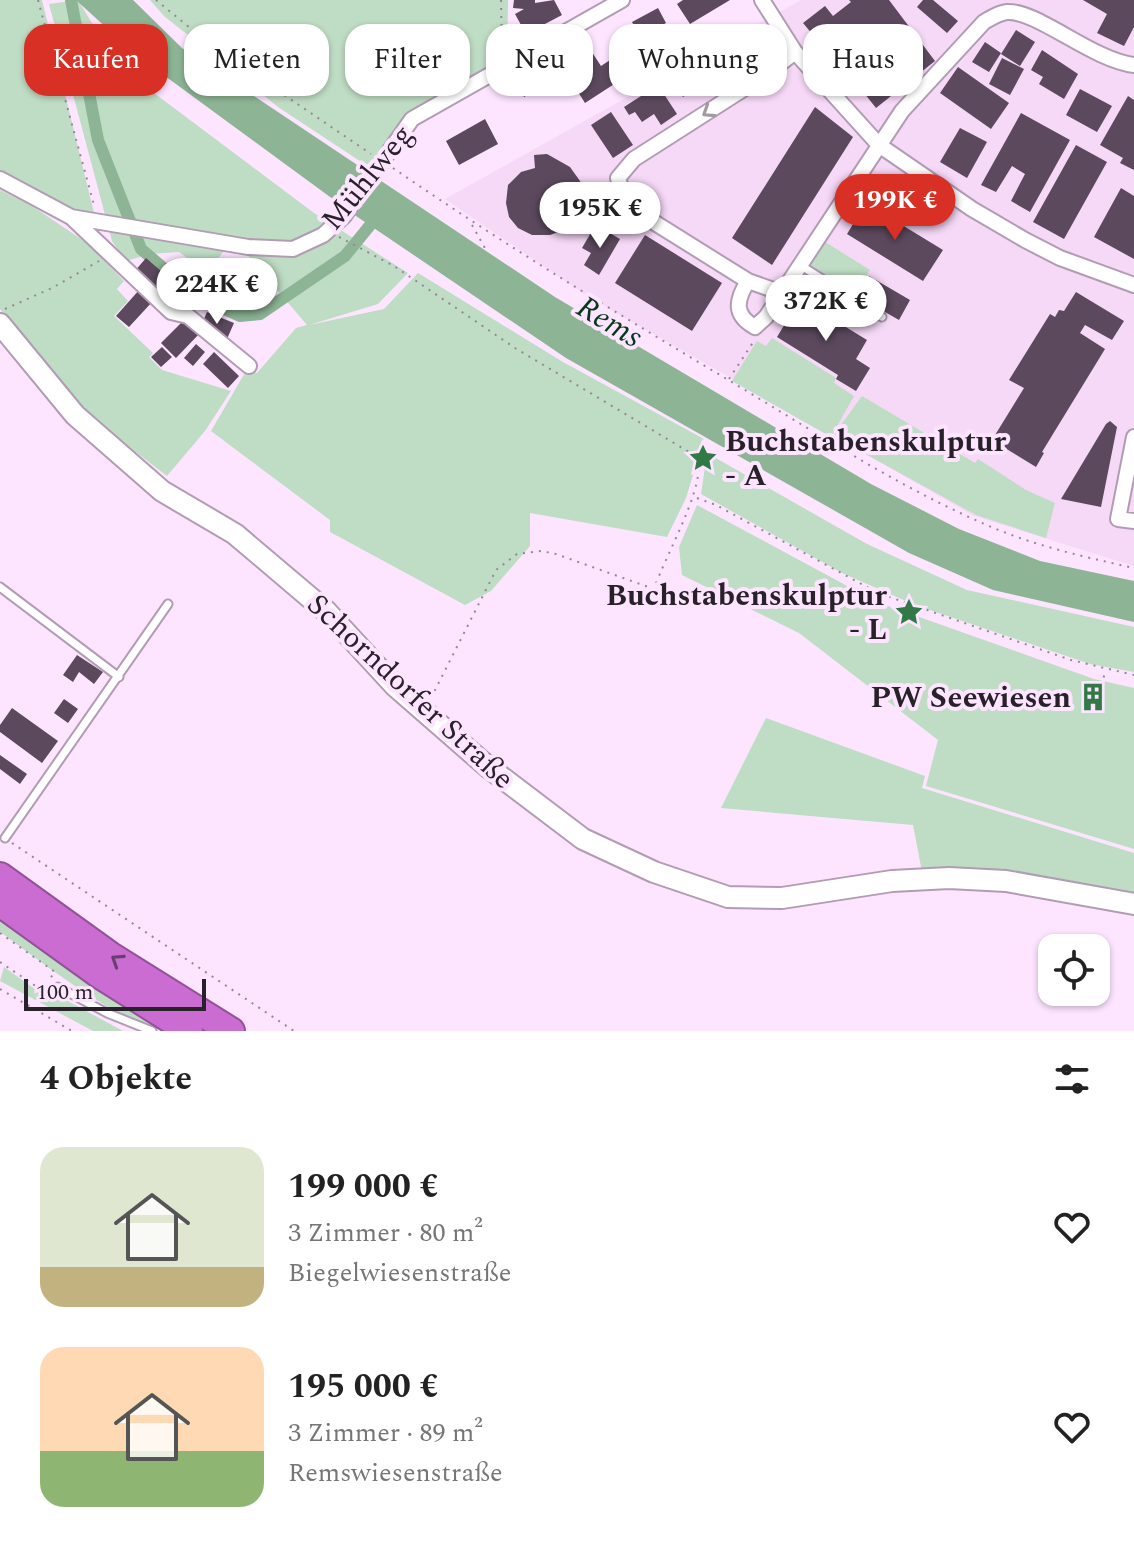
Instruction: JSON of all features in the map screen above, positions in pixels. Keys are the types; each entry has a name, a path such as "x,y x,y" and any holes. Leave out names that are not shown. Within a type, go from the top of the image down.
{"highway":[{"path":"0,876 111,956 231,1031"},
{"path":"0,903 100,975 189,1031"}],"main road":[{"name":"Schorndorfer Straße","path":"0,324 75,415 162,491 235,534 327,612 395,686 488,767 583,839 654,872 728,897 782,898 892,881 949,878 1006,881 1134,904"}],"street":[{"name":"Mühlweg","path":"580,24 622,0"},
{"path":"762,0 795,52 879,145 972,209 1025,240 1060,258 1134,285"},
{"path":"748,281 739,296 737,307 745,322 755,327 766,317 902,111 984,22 995,15 1008,12 1024,14 1101,57 1134,65"},
{"path":"782,293 748,281 636,211 625,200 618,178 634,159 767,74 795,52"},
{"name":"Mühlweg","path":"0,179 71,217 248,247 293,249 329,231 347,211 412,119 486,77"},
{"path":"71,217 171,312 188,316 249,366"},
{"path":"1134,437 1132,465 1118,519 1134,521"}],"lane":[{"path":"800,265 882,317"},
{"path":"0,587 119,677"},
{"path":"5,838 168,604"},
{"path":"57,986 107,1013 152,1031"}],"path":[{"path":"38,0 99,223"},
{"path":"156,0 185,24"},
{"path":"500,24 501,0"},
{"path":"284,96 378,166 829,444 933,500 991,527 1039,545 1134,568"},
{"path":"472,224 485,248"},
{"path":"335,234 367,251 515,348 689,452 699,463 696,498 683,517 654,589 541,551 517,554 496,570 424,711"},
{"path":"0,311 77,275 109,252"},
{"path":"728,380 754,340 755,327"},
{"path":"696,498 716,505 878,593 1105,670 1134,675"},
{"path":"1099,701 1105,670"},
{"path":"5,838 294,1031"},
{"path":"0,933 55,972 48,981"},
{"path":"0,962 49,995 57,986"},
{"path":"0,989 72,1031"}],"shaded area":[{"path":"0,0 42,0 48,24 24,24 24,96 65,96 95,217 79,215 0,173"},
{"path":"76,0 133,0 158,24 102,24"},
{"path":"78,0 93,24 54,24 49,4"},
{"path":"150,0 508,0 508,24 486,24 486,80 470,89 470,24 345,24 345,96 459,96 414,123 416,127 381,175 264,96 329,96 329,24 184,24 184,32"},
{"path":"801,0 1134,0 1134,566 974,516 592,299 445,199 629,96 787,96 787,24 758,24"},
{"path":"168,34 184,49 184,90 168,78"},
{"path":"73,96 158,96 314,213 408,273 378,304 309,325 384,309 418,273 563,362 704,439 686,498 667,537 530,513 530,546 491,591 465,605 330,532 330,520 211,431 246,371 257,373 296,328 307,325 233,238 208,273 179,252 150,254 126,261 112,241"},
{"path":"192,96 254,96 555,297 871,484 959,529 1040,561 1134,581 1134,622 993,590 909,553 566,358 356,216"},
{"path":"0,190 32,206 87,243 124,281 117,289 128,301 114,316 153,353 149,357 162,370 231,391 205,431 167,476 89,416 0,309"},
{"path":"822,240 870,270 855,295 806,265"},
{"path":"772,338 836,378 834,383 854,396 831,437 732,381 757,341 766,346"},
{"path":"862,396 975,463 978,459 1026,490 1055,503 1046,538 976,515 833,436"},
{"path":"707,453 867,544 967,590 1134,627 1134,672 1090,664 915,605 842,573 701,494"},
{"path":"697,505 877,602 1094,679 1134,688 1134,849 926,786 938,740 799,633 682,575 679,547"},
{"path":"766,718 925,776 922,788 1134,853 1134,899 922,872 913,825 721,808"},
{"path":"0,912 174,1031 154,1028 132,1019 60,976 0,932"},
{"path":"4,967 46,997 53,993 123,1031 93,1031 0,981"}],"building":[{"path":"514,0 535,0 535,3 554,0 562,15 545,24 520,24 515,14 524,9 513,8"},
{"path":"683,0 730,0 690,24 677,4"},
{"path":"849,0 889,0 907,24 803,23 825,6 833,16 851,2"},
{"path":"923,0 933,0 958,21 947,33 917,7"},
{"path":"1083,0 1134,0 1134,27 1124,46 1097,33 1107,14"},
{"path":"658,8 666,23 633,24"},
{"path":"1016,30 1035,42 1020,66 1001,54"},
{"path":"985,42 1001,53 989,72 972,62"},
{"path":"923,45 935,61 923,71"},
{"path":"1042,50 1078,74 1064,99 1039,84 1043,77 1031,70"},
{"path":"593,54 601,66 609,61 609,87 585,103 581,96 593,96"},
{"path":"1002,58 1024,69 1010,95 989,84"},
{"path":"958,67 1009,103 991,129 940,93"},
{"path":"1080,89 1112,106 1097,132 1066,115"},
{"path":"641,96 665,96 677,114 661,125 654,114 642,122 635,112 629,115 624,107"},
{"path":"866,96 891,96 876,108"},
{"path":"1128,96 1134,100 1134,170 1120,163 1123,158 1100,145"},
{"path":"815,107 853,137 772,265 732,238"},
{"path":"611,112 633,145 613,158 591,125"},
{"path":"1021,113 1070,140 1030,212 1011,201 1025,174 1012,166 996,192 981,185"},
{"path":"485,119 498,144 459,165 446,141"},
{"path":"960,128 987,142 967,178 940,162"},
{"path":"1076,145 1107,162 1064,239 1033,222"},
{"path":"547,154 570,167 580,181 586,199 571,199 568,216 573,219 564,230 550,235 532,235 518,228 509,217 506,203 508,185 521,172 535,168 534,155"},
{"path":"1121,188 1134,196 1134,259 1094,237"},
{"path":"866,203 943,250 923,281 847,234"},
{"path":"601,228 620,239 599,275 584,265 591,253 582,248 592,231 597,234"},
{"path":"645,235 722,283 692,331 615,283"},
{"path":"146,258 185,292 173,306 134,272"},
{"path":"869,276 910,300 899,320 857,296"},
{"path":"140,289 153,301 129,327 116,316"},
{"path":"1076,292 1124,321 1112,340 1085,325 1080,333 1105,349 1036,467 992,440 1024,388 1009,380 1050,314 1055,317 1059,310 1064,311"},
{"path":"800,299 867,340 856,359 870,368 856,391 836,379 838,375 777,337"},
{"path":"207,312 234,323 227,339 200,328"},
{"path":"185,319 200,333 176,358 161,343"},
{"path":"196,344 205,352 193,366 184,358"},
{"path":"162,347 172,357 161,367 151,357"},
{"path":"214,352 239,376 228,388 203,364"},
{"path":"1110,421 1117,427 1101,507 1061,499 1106,424"},
{"path":"77,655 103,672 94,684 79,672 73,682 63,675"},
{"path":"64,699 78,709 68,723 54,713"},
{"path":"12,708 58,741 42,763 0,732 0,725"},
{"path":"0,755 27,774 20,784 0,769"}],"waterway":[{"path":"71,0 98,140 141,249 196,296 240,316 260,314 345,256 380,213"}],"place":[{"name":"Buchstabenskulptur - A","path":"703,458"},
{"name":"Buchstabenskulptur - L","path":"909,612"},
{"name":"PW Seewiesen","path":"1093,697"}],"water label":[{"name":"Rems","path":"610,321"}]}
